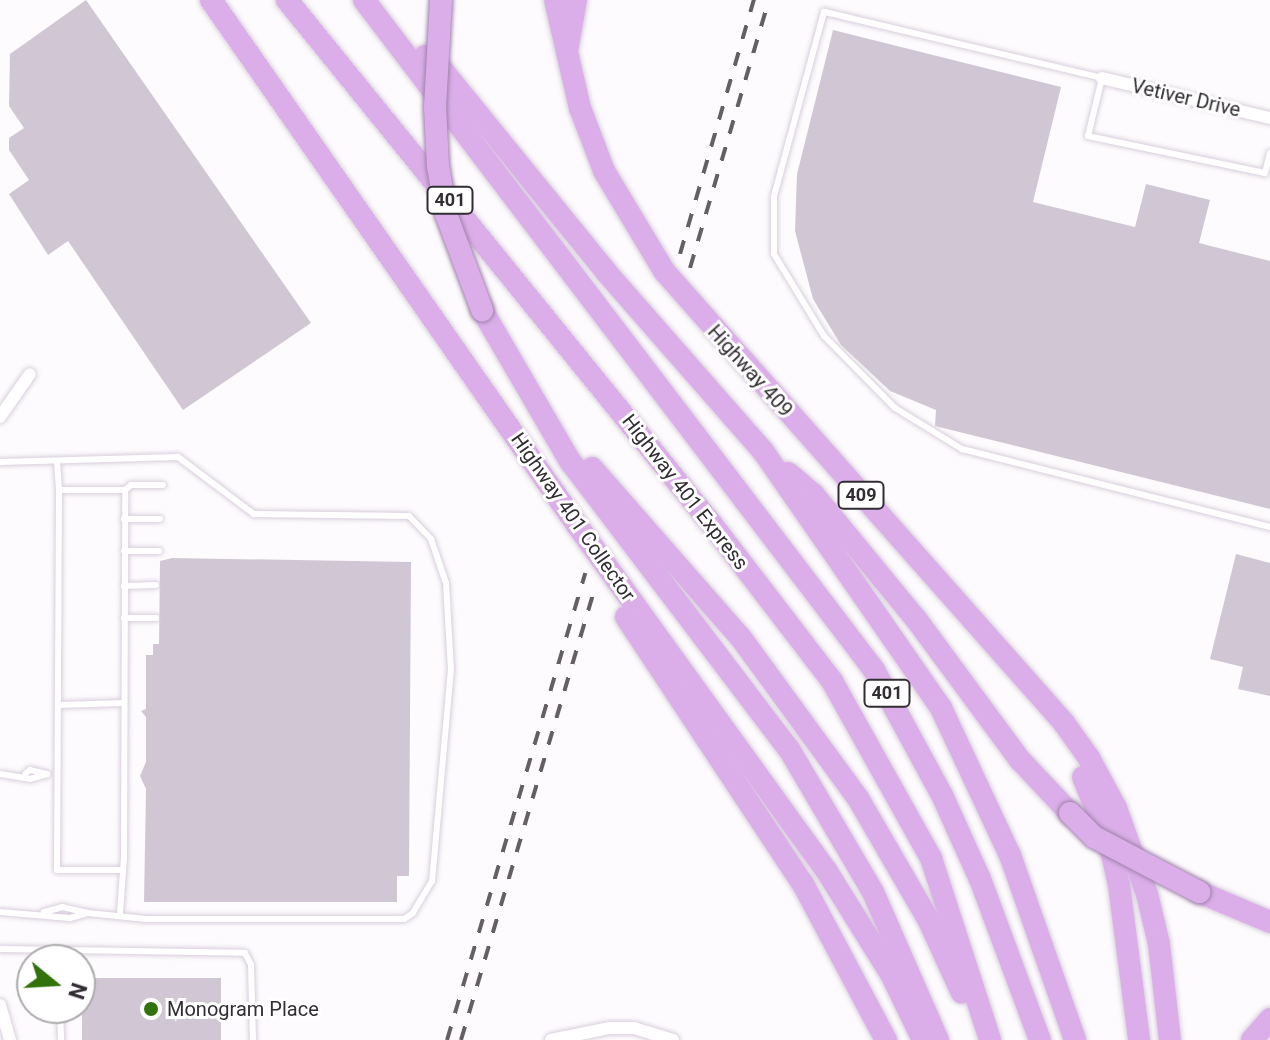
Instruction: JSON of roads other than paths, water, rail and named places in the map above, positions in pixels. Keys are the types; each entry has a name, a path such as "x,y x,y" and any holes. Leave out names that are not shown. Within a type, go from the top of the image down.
{"highway":[{"name":"Highway 401 Collector","path":"211,0 605,565 826,870 891,974 923,1040"},
{"name":"Highway 401 Express","path":"287,0 710,522 832,681 931,858 990,1040"},
{"name":"401","path":"364,0 874,670 955,823 1040,1040"},
{"path":"441,0 435,107 438,166 446,214 482,310 527,392 562,440 741,638 859,800 928,919 984,1040"},
{"name":"Highway 409","path":"555,0 566,56 604,171 664,271 1033,690"},
{"path":"566,56 576,0"},
{"name":"401","path":"380,21 443,71 607,273 763,451 941,708 1010,855 1075,1040"},
{"path":"562,440 570,461 789,749 873,892 938,1040"},
{"path":"763,451 814,495 916,619 1020,760 1094,837 1199,892 1270,922"},
{"path":"605,565 614,599 803,884 886,1040"},
{"path":"1033,690 1091,792 1109,841 1139,1040"},
{"path":"1033,690 1089,758 1116,808 1159,944 1170,1040"},
{"path":"1252,1040 1270,1019"}],"street":[{"name":"Vetiver Drive","path":"1102,78 1270,118"},
{"path":"0,417 30,374"},
{"path":"0,1005 10,1040"},
{"path":"551,1040 634,1028 673,1040"}],"lane":[{"path":"1270,153 1265,173 1088,136 1102,78 824,12 774,196 774,254 824,336 895,408 962,449 1270,527"},
{"path":"0,462 178,457 254,514 409,516 431,539 446,583 451,669 432,881 413,913 404,919 146,919 120,913 88,913 70,918 44,912 0,912"},
{"path":"57,461 57,870 123,870"},
{"path":"59,490 125,490 131,485 163,485"},
{"path":"120,913 123,870 125,490"},
{"path":"124,519 160,519"},
{"path":"124,551 159,551"},
{"path":"124,586 156,585"},
{"path":"124,618 156,618"},
{"path":"58,705 124,703"},
{"path":"0,774 25,774 30,779 57,774"},
{"path":"96,950 245,953 251,965 253,1040"}],"railway":[{"path":"680,254 754,0"},
{"path":"690,268 769,0"},
{"path":"447,1040 585,573"},
{"path":"461,1040 595,587"}],"place":[{"name":"Monogram Place","path":"151,1009"}]}
